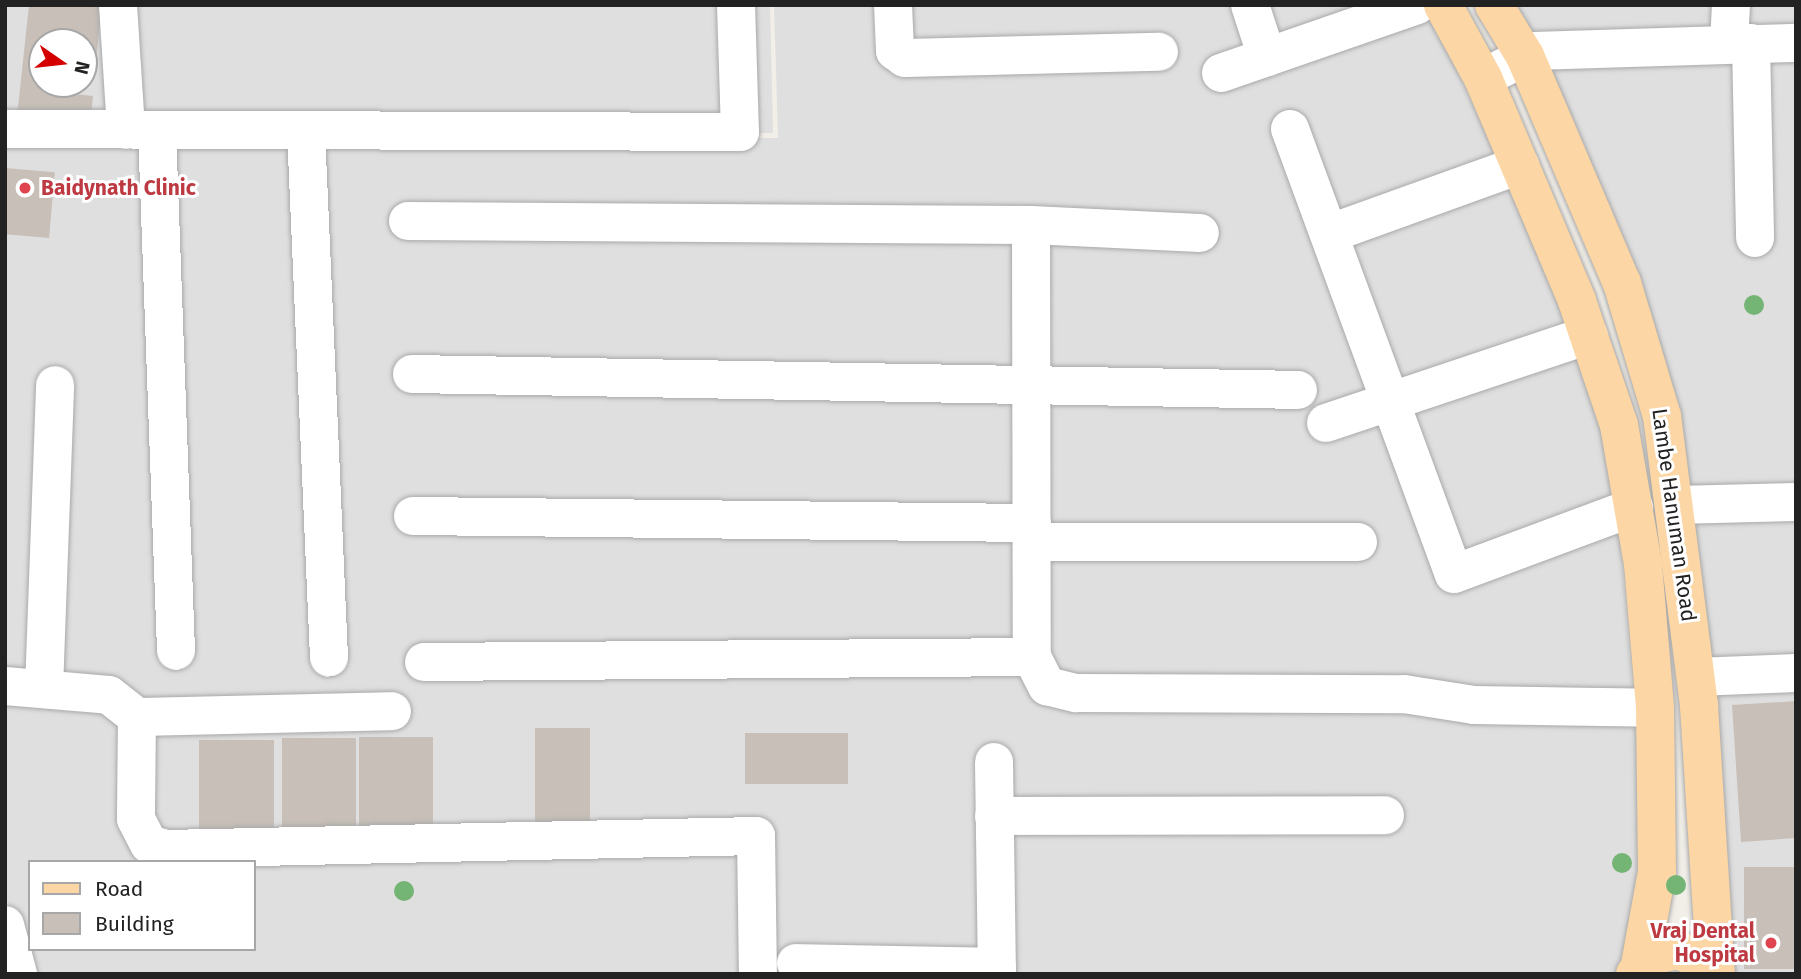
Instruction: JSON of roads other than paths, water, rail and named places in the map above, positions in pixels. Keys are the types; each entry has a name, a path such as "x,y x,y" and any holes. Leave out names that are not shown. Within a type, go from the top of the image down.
{"main road":[{"name":"Lambe Hanuman Road","path":"1443,5 1483,78 1520,165 1589,335 1619,425 1634,508 1655,708 1657,872 1638,970"},
{"name":"Lambe Hanuman Road","path":"1494,5 1525,56 1622,283 1662,416 1696,677 1714,974"},
{"path":"1638,970 1678,950 1703,961 1714,974"}],"street":[{"path":"118,5 141,130 176,650"},
{"path":"5,129 740,132 736,5"},
{"path":"893,5 895,51 905,58 1159,52"},
{"path":"1250,5 1267,57"},
{"path":"1221,73 1417,5"},
{"path":"1731,5 1740,43 1755,238"},
{"path":"1483,78 1525,56 1740,43 1796,43"},
{"path":"1290,129 1394,400 1454,574 1634,508"},
{"path":"306,131 329,657"},
{"path":"1331,233 1520,165"},
{"path":"408,221 1031,225 1200,233"},
{"path":"1031,225 1032,657 1047,686 1076,692 1404,694 1474,705 1655,708"},
{"path":"1326,423 1589,335"},
{"path":"412,374 1298,390"},
{"path":"44,689 55,385"},
{"path":"1674,505 1796,502"},
{"path":"413,516 1357,542"},
{"path":"424,662 1032,657"},
{"path":"1696,677 1796,673"},
{"path":"5,685 109,695 137,717 393,711"},
{"path":"137,717 136,819 149,844 166,849 756,836 758,974"},
{"path":"796,963 997,971 994,762"},
{"path":"994,817 1385,815"},
{"path":"5,925 18,974"}],"place":[{"name":"Baidynath Clinic","path":"25,188"},
{"name":"Vraj Dental Hospital","path":"1771,943"}]}
